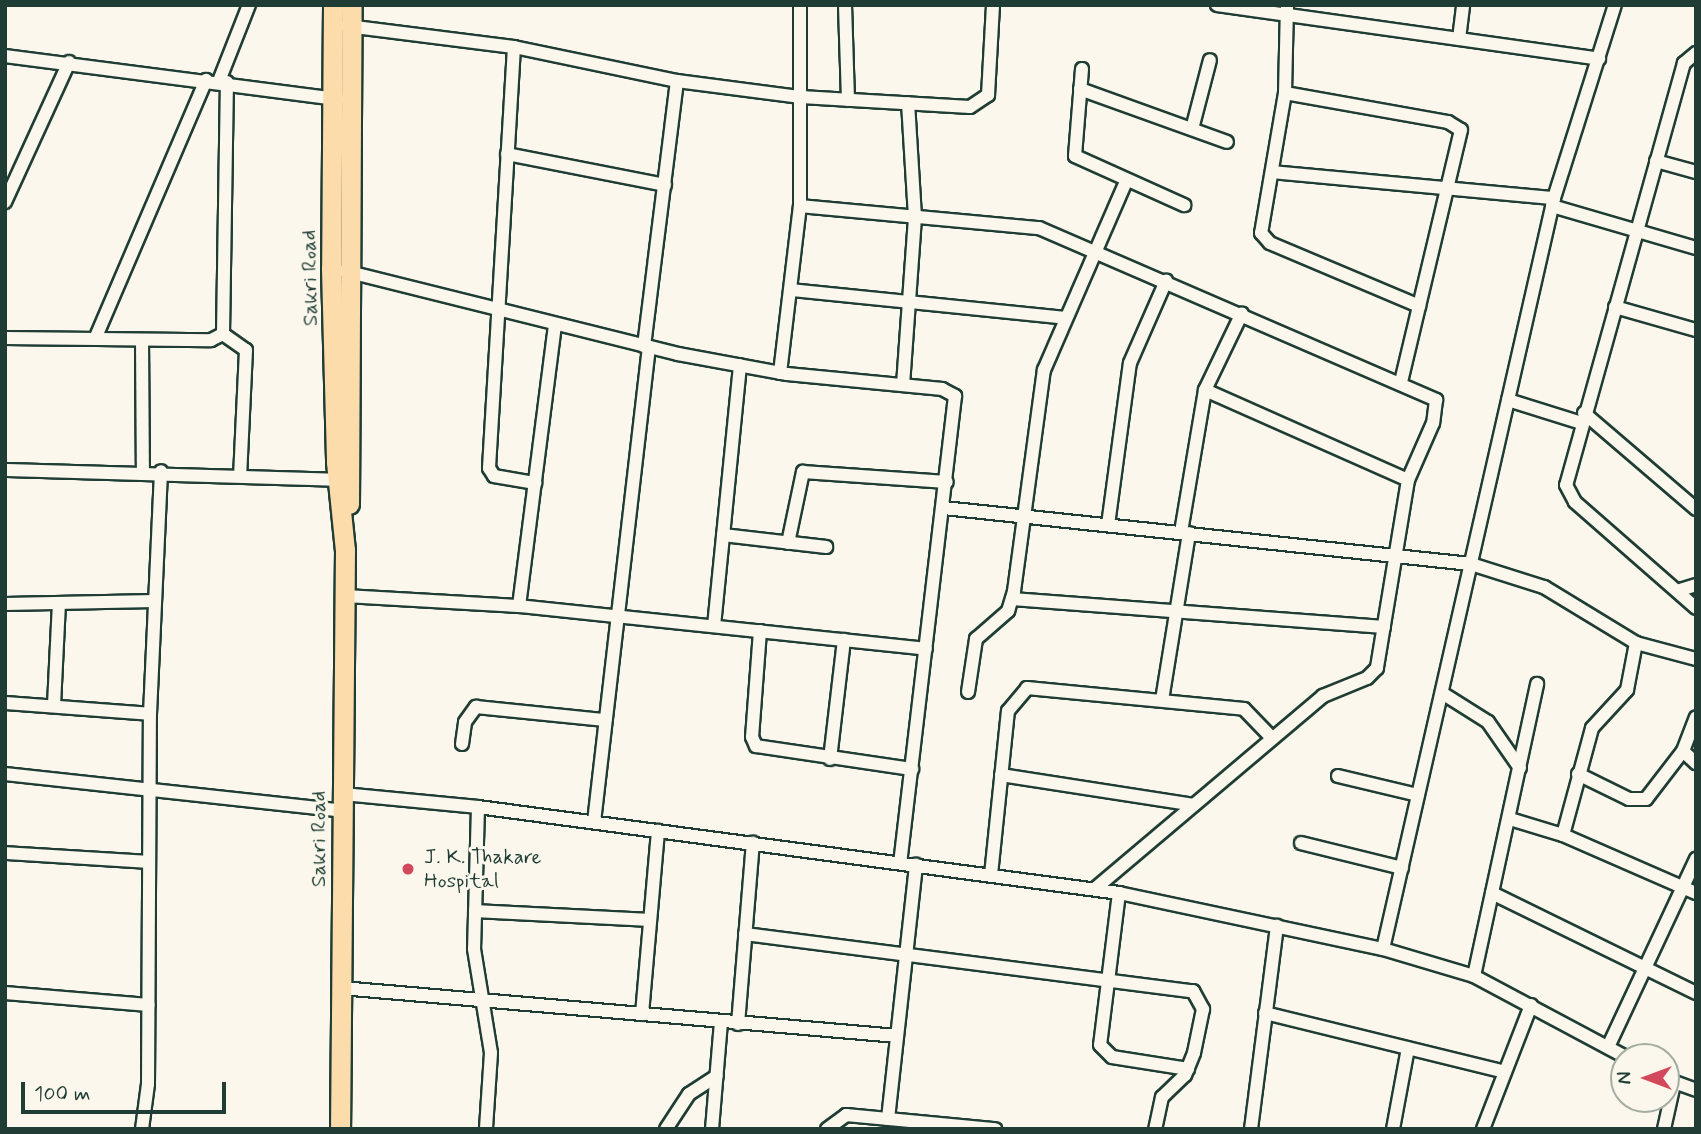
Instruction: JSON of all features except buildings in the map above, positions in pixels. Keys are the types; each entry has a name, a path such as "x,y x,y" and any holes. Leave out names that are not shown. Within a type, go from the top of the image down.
{"main road":[{"name":"Sakri Road","path":"345,550 338,480 331,268 333,98 339,18 352,5"},
{"name":"Sakri Road","path":"339,18 352,102 354,454 345,550 340,1129"}],"street":[{"path":"95,339 217,81 249,5"},
{"path":"780,373 800,206 800,5"},
{"path":"845,5 848,100"},
{"path":"339,18 514,47 677,81 801,97 970,107 984,103 989,86 993,5"},
{"path":"1217,5 1287,10 1599,59"},
{"path":"1459,39 1463,5"},
{"path":"1383,949 1553,202 1615,5"},
{"path":"1287,10 1285,93 1261,227 1264,239 1419,306"},
{"path":"514,47 489,468 494,476 535,482"},
{"path":"1696,53 1684,63 1567,475 1570,495 1680,590 1696,608"},
{"path":"5,56 217,81 352,102"},
{"path":"1192,129 1210,61"},
{"path":"5,202 69,62"},
{"path":"1082,69 1075,156 1184,205"},
{"path":"217,81 223,334"},
{"path":"594,822 677,81"},
{"path":"1080,89 1227,142"},
{"path":"1285,93 1457,125 1460,139 1401,381"},
{"path":"903,385 915,217 908,103"},
{"path":"507,154 665,186"},
{"path":"1656,161 1696,172"},
{"path":"1272,172 1449,188 1553,202 1636,231 1696,248"},
{"path":"968,692 976,639 1008,611 1012,599 1044,370 1126,181"},
{"path":"800,206 1039,228 1430,394 1438,407 1408,480 1377,668 1323,696 1095,889"},
{"path":"331,268 647,347 780,373 903,385 955,396 944,508 900,863"},
{"path":"1108,525 1130,363 1166,281"},
{"path":"791,290 1065,318"},
{"path":"1615,307 1696,330"},
{"path":"1162,700 1205,390 1242,313"},
{"path":"519,606 555,325"},
{"path":"5,338 211,340 223,334"},
{"path":"223,334 246,351 240,475"},
{"path":"142,340 143,471"},
{"path":"714,626 740,365"},
{"path":"1205,390 1408,480"},
{"path":"1508,400 1583,418 1696,509"},
{"path":"5,470 161,471 338,480"},
{"path":"142,1129 148,1084 150,714 161,471"},
{"path":"788,542 803,472 947,482"},
{"path":"944,508 1471,564 1544,587 1636,643 1696,659"},
{"path":"723,535 826,547"},
{"path":"1680,590 1696,585"},
{"path":"345,596 519,606 926,649"},
{"path":"1012,599 1384,626"},
{"path":"5,604 155,601"},
{"path":"54,705 59,603"},
{"path":"760,631 752,737 756,746 830,760 912,769"},
{"path":"830,760 844,640"},
{"path":"1563,835 1592,729 1627,690 1636,643"},
{"path":"1474,976 1537,684"},
{"path":"991,875 1008,711 1027,688 1244,709 1272,738"},
{"path":"1441,693 1488,722 1520,768"},
{"path":"5,702 150,714"},
{"path":"462,744 465,722 476,707 605,720"},
{"path":"1578,774 1641,801 1653,794 1683,751 1696,717"},
{"path":"1683,751 1696,763"},
{"path":"5,774 342,803 478,807 1119,893 1383,949 1474,976 1608,1047 1646,969 1690,890 1696,859"},
{"path":"1001,775 1194,805"},
{"path":"1338,776 1418,795"},
{"path":"478,807 475,911 478,997 491,1053 486,1129"},
{"path":"1510,819 1563,835 1690,890"},
{"path":"642,1014 658,831"},
{"path":"738,1024 753,843"},
{"path":"1301,843 1402,868"},
{"path":"5,853 148,862"},
{"path":"888,1119 916,865"},
{"path":"1119,893 1100,1045 1104,1053 1188,1069"},
{"path":"1492,893 1696,993"},
{"path":"475,911 650,920"},
{"path":"1251,1129 1277,926"},
{"path":"745,934 906,957 1183,989 1199,996 1203,1009 1188,1069 1162,1097 1155,1129"},
{"path":"341,988 478,997 721,1023 897,1035"},
{"path":"5,992 148,1005"},
{"path":"1483,1129 1531,1005"},
{"path":"1265,1013 1505,1072"},
{"path":"712,1129 721,1023"},
{"path":"1393,1129 1408,1048"},
{"path":"666,1129 682,1101 717,1076"},
{"path":"827,1129 846,1115 995,1129"}],"place":[{"name":"J. K. Thakare Hospital","path":"408,869"}]}
